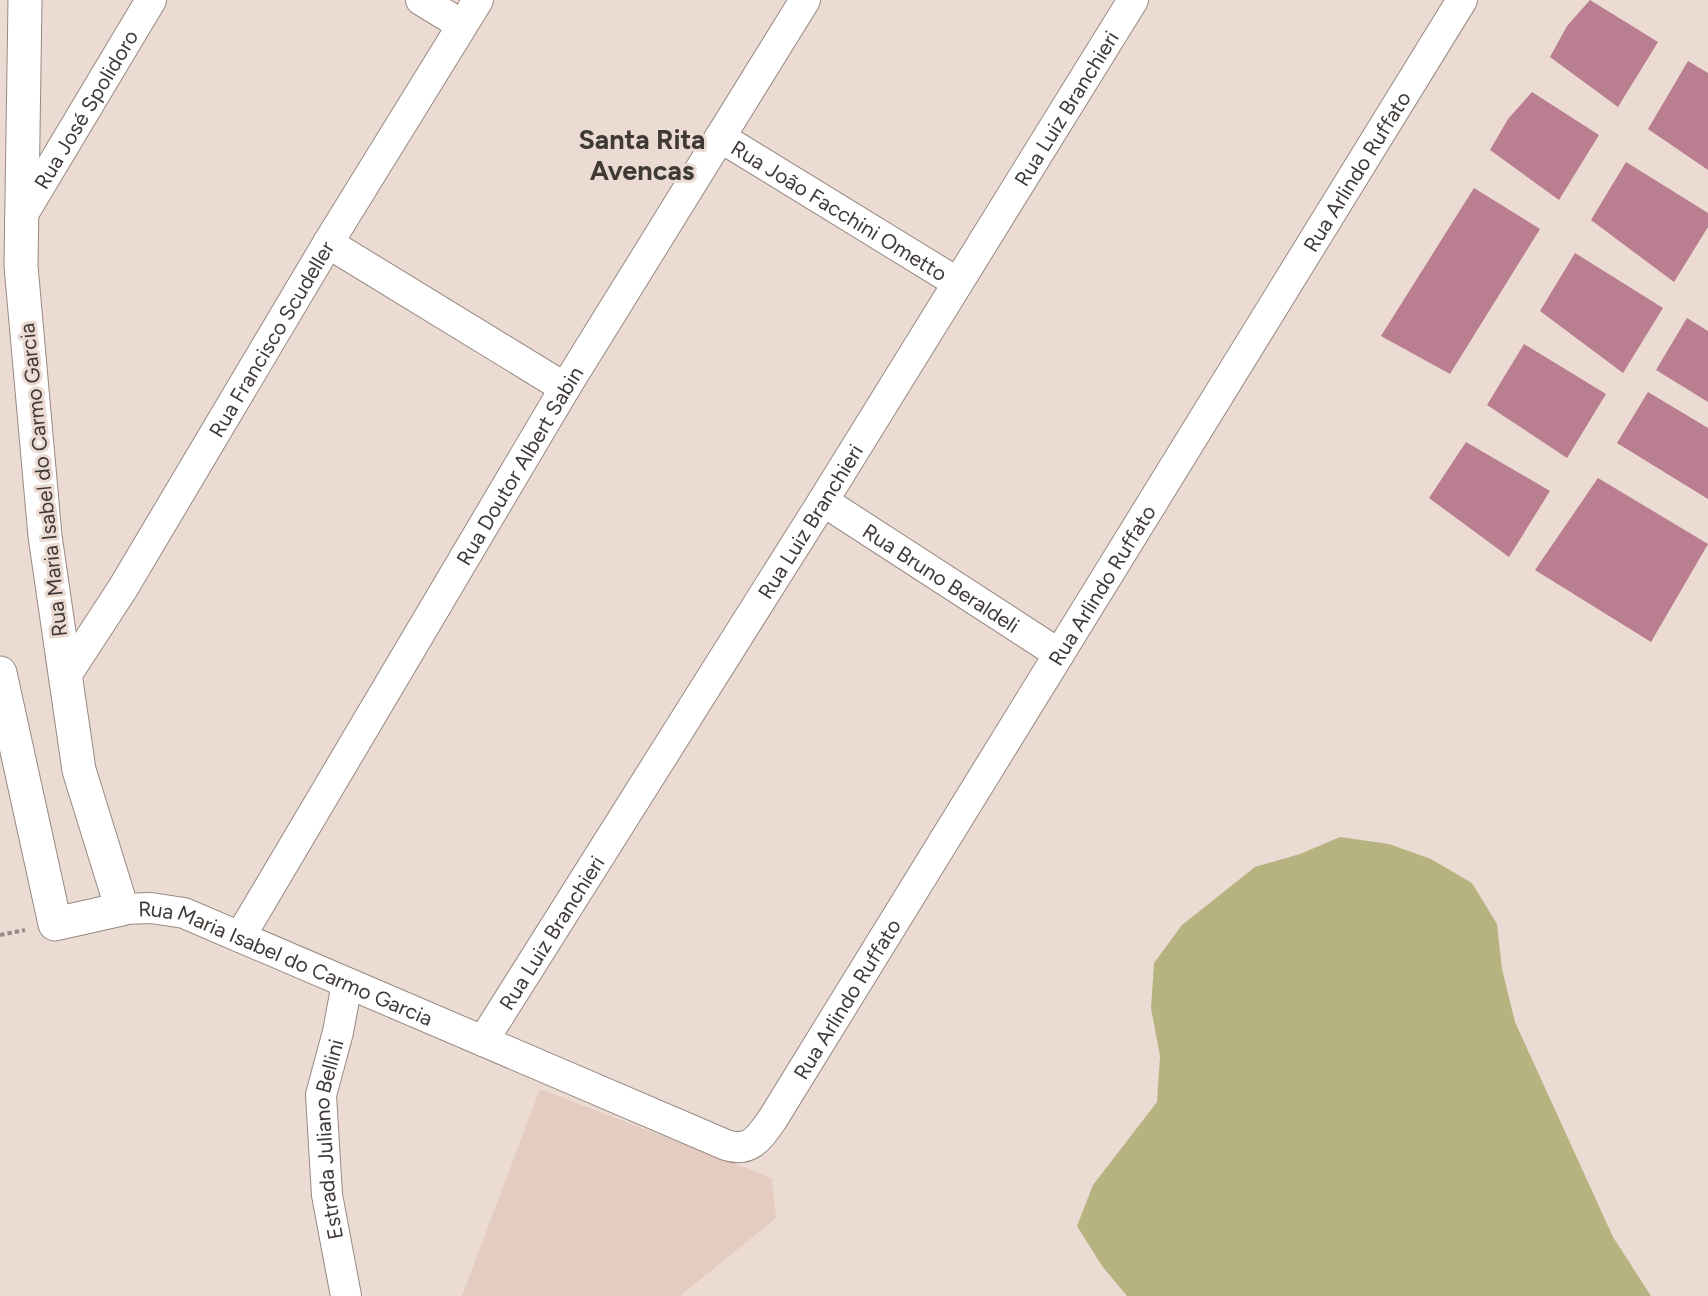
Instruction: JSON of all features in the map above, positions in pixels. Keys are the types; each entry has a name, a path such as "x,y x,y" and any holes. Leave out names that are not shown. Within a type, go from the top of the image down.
{"street":[{"name":"Rua Maria Isabel do Carmo Garcia","path":"25,0 21,266 45,536 79,770 122,909 151,908 184,913 726,1144"},
{"name":"Rua José Spolidoro","path":"20,219 151,0"},
{"path":"422,0 462,25"},
{"name":"Rua Francisco Scudeller","path":"65,678 123,588 328,243 478,0"},
{"name":"Rua Doutor Albert Sabin","path":"240,937 565,388 805,0"},
{"name":"Rua Luiz Branchieri","path":"483,1041 823,501 1133,0"},
{"name":"Rua Arlindo Ruffato","path":"726,1144 737,1148 749,1147 758,1140 772,1120 1462,0"},
{"name":"Rua João Facchini Ometto","path":"720,137 958,283"},
{"path":"328,243 565,388"},
{"name":"Rua Bruno Beraldeli","path":"823,501 1059,654"},
{"path":"0,673 55,924 122,909"},
{"name":"Estrada Juliano Bellini","path":"346,1296 327,1195 321,1095 338,1032 347,983"}],"shaded area":[{"path":"1590,0 1658,42 1618,107 1550,57 1567,26"},
{"path":"1688,61 1708,73 1708,170 1648,129"},
{"path":"1532,92 1599,135 1559,200 1490,150 1508,119"},
{"path":"1626,162 1708,213 1708,227 1674,282 1591,220"},
{"path":"1474,188 1540,229 1450,374 1381,336"},
{"path":"1575,253 1663,308 1623,373 1540,311"},
{"path":"1687,318 1708,331 1708,402 1656,370"},
{"path":"1524,344 1606,394 1567,458 1487,405"},
{"path":"1648,392 1708,428 1708,499 1617,443"},
{"path":"1466,442 1550,491 1509,557 1429,498"},
{"path":"1598,478 1708,544 1651,642 1535,570"},
{"path":"1340,837 1389,844 1431,859 1472,883 1497,924 1502,969 1515,1022 1613,1237 1651,1296 1127,1296 1102,1266 1077,1226 1093,1185 1157,1102 1160,1056 1151,1008 1154,963 1182,925 1255,867 1300,854"},
{"path":"540,1089 772,1178 776,1218 680,1296 462,1296"}],"district":[{"name":"Santa Rita Avencas","path":"642,154"}]}
